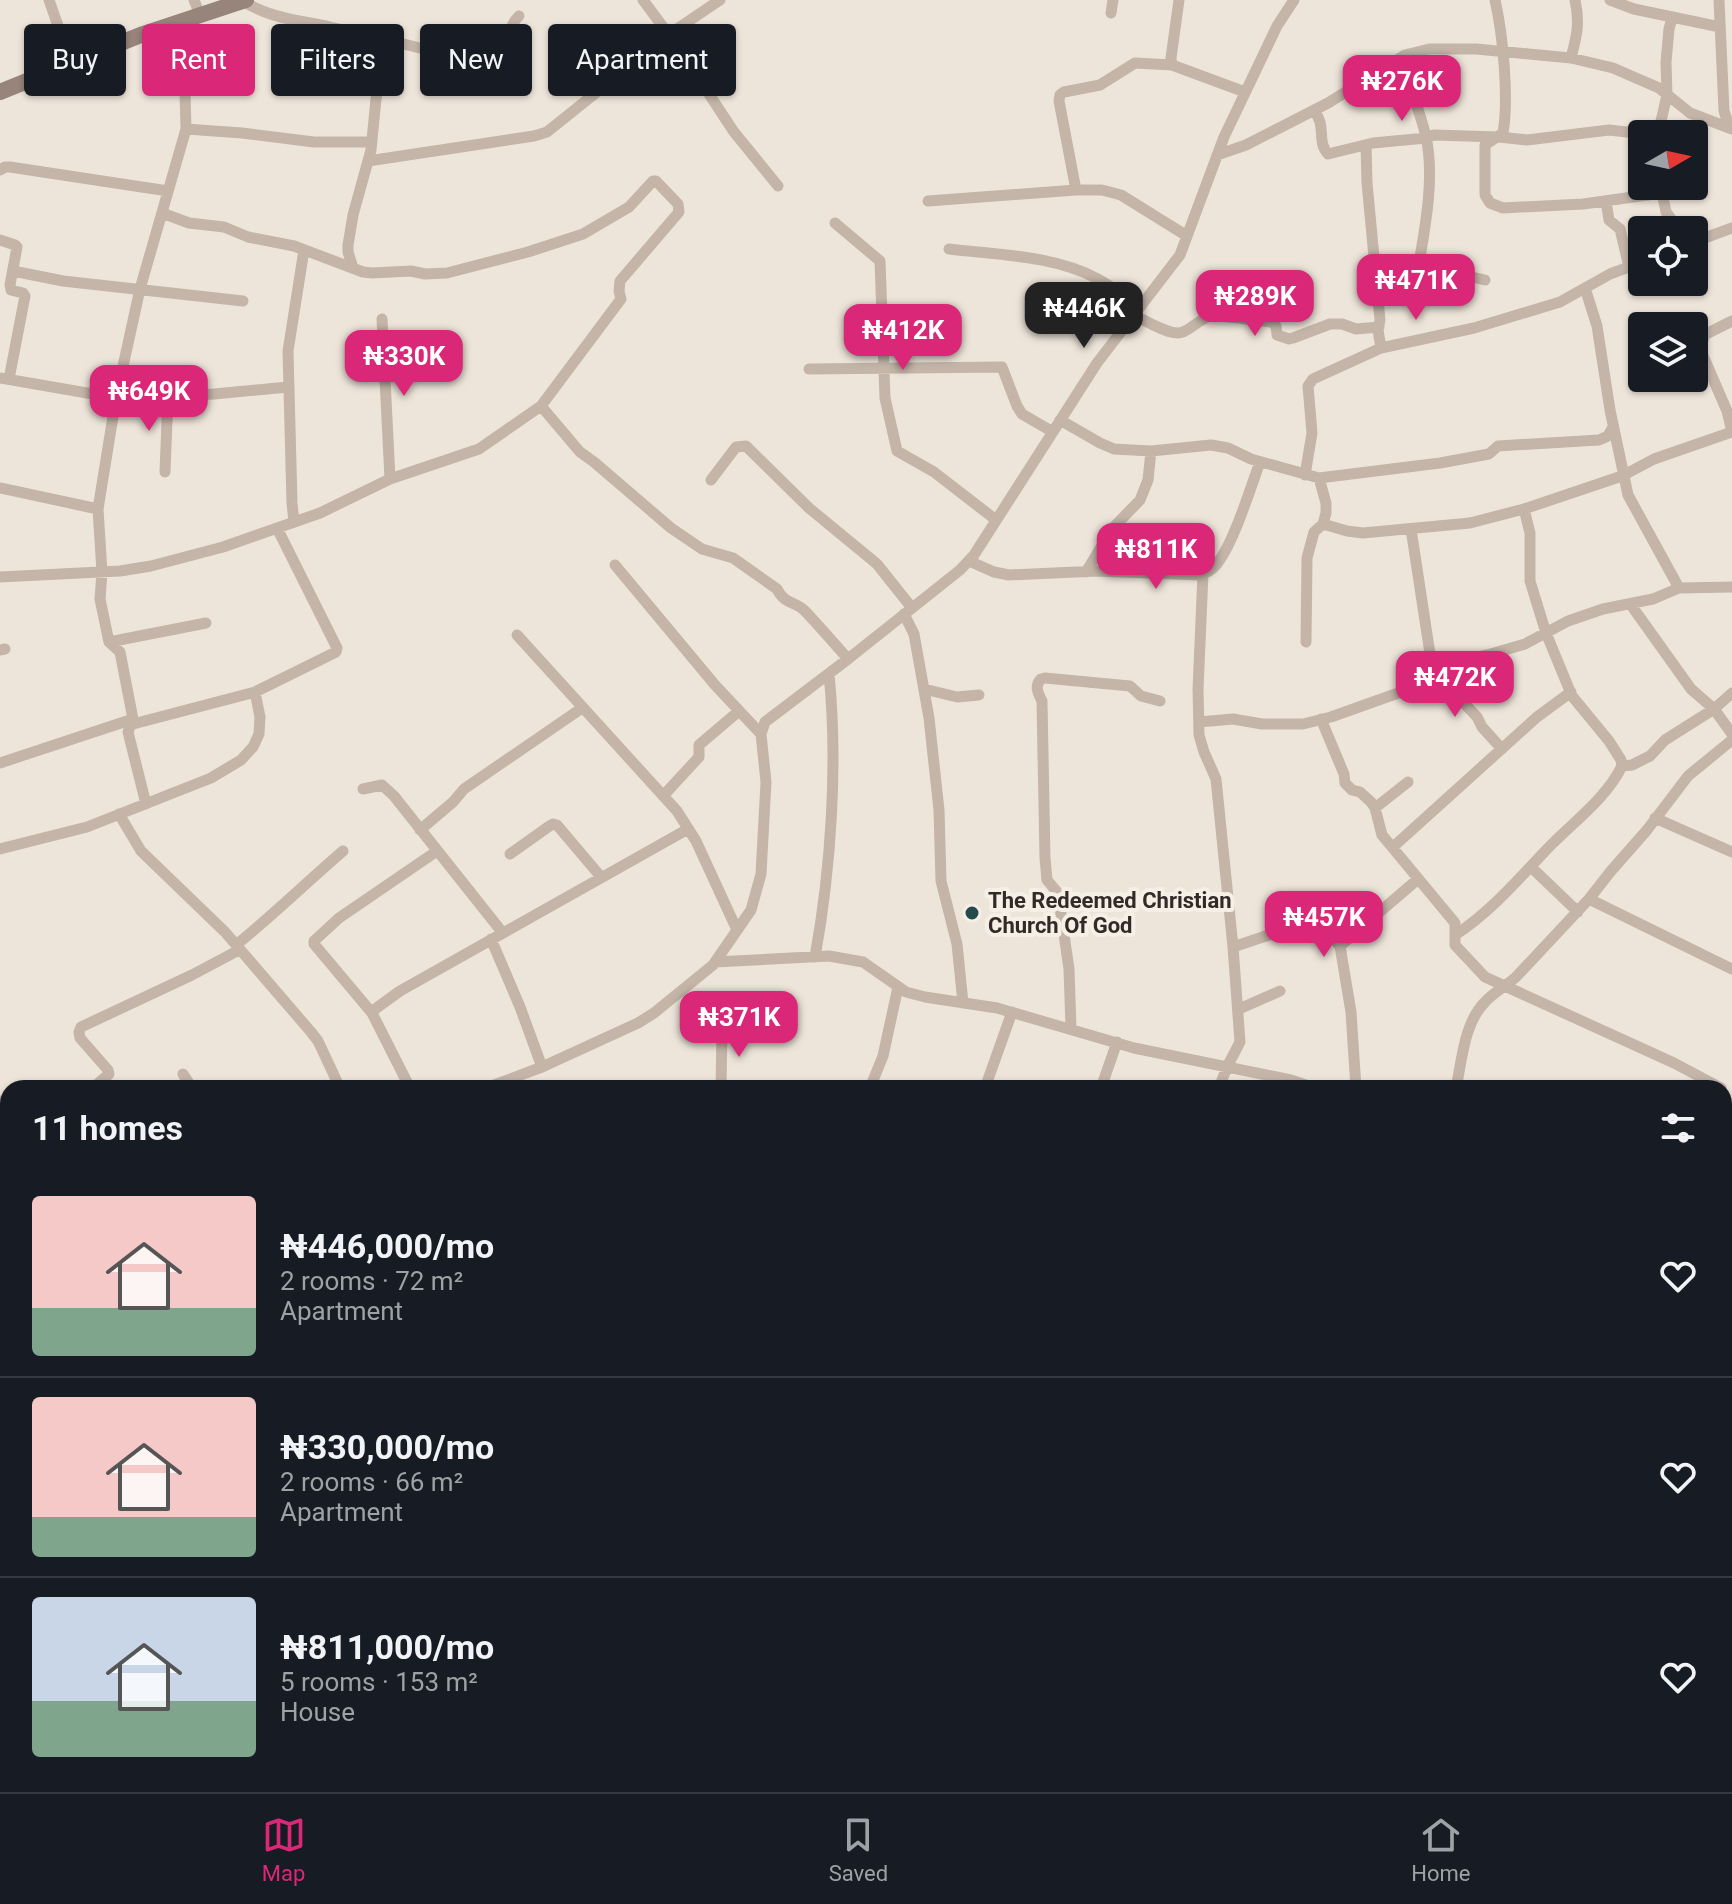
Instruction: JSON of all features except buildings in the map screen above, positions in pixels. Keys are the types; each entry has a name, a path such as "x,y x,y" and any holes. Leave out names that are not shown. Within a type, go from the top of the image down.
{"street":[{"path":"49,0 57,24"},
{"path":"643,0 660,24"},
{"path":"684,24 720,0"},
{"path":"1172,65 1179,0"},
{"path":"507,1080 638,1023 715,962 751,910 761,874 766,782 761,734 765,722 969,561 1097,363 1180,255 1217,155 1245,92 1277,26 1294,0"},
{"path":"1495,0 1506,110 1503,133 1485,145 1485,195 1490,203 1503,208 1583,204 1628,197"},
{"path":"1571,58 1579,18 1575,0"},
{"path":"1610,0 1634,9 1720,27"},
{"path":"1719,0 1720,27 1726,42 1724,111 1732,128"},
{"path":"126,41 192,12 244,1 265,13 316,24"},
{"path":"146,804 128,732 133,721 120,652 109,642 100,599 102,572 98,509 116,398 140,289 186,129 192,12"},
{"path":"404,44 466,60 490,64 500,62 511,50 509,31 519,16"},
{"path":"1661,120 1667,95 1666,62 1672,18"},
{"path":"1217,155 1246,145 1314,110 1405,55 1429,49 1476,49 1571,58 1613,68 1645,81 1690,113 1732,128"},
{"path":"1395,61 1410,84 1426,138 1428,208 1418,269"},
{"path":"1076,190 1059,101 1064,92 1100,85 1135,63 1172,65 1245,92"},
{"path":"3,85 24,78"},
{"path":"353,268 348,245 368,161 376,96"},
{"path":"368,161 534,136 547,132 592,96"},
{"path":"710,96 778,186"},
{"path":"1314,110 1320,121 1321,141 1326,152 1336,153 1366,145 1441,134 1527,140 1609,130 1628,132"},
{"path":"186,129 314,142 371,142"},
{"path":"1366,145 1381,348"},
{"path":"0,170 10,167 168,191"},
{"path":"0,577 141,568 223,547 320,513 390,479 479,449 541,406 621,299 620,281 679,212 678,204 656,181 650,183 629,207 583,234 447,273 425,274 407,271 372,273 304,250 248,237 224,227 189,223 162,213"},
{"path":"928,201 1102,190 1121,195 1187,236"},
{"path":"1606,201 1609,220 1620,229 1628,263"},
{"path":"835,223 880,261 885,398 897,451 928,468 996,520"},
{"path":"1708,237 1732,228"},
{"path":"0,240 17,247 11,290 25,296 4,378 116,398 288,387"},
{"path":"949,249 1062,264 1098,278 1137,311 1175,334 1213,315 1271,322 1276,326 1277,335 1289,339 1330,324 1356,329 1379,327"},
{"path":"294,522 288,351 304,250"},
{"path":"1305,475 1312,433 1308,386 1313,379 1381,348 1474,328 1560,302 1628,267"},
{"path":"1376,278 1418,269 1440,270 1485,280"},
{"path":"13,271 63,281 243,301"},
{"path":"1585,288 1597,326 1622,476 1628,495 1679,588"},
{"path":"382,319 390,479"},
{"path":"1323,524 1363,533 1470,523 1524,509 1622,476 1654,459 1732,432 1727,411 1701,351 1704,335 1732,321"},
{"path":"809,369 1002,367 1022,414 1053,432"},
{"path":"165,472 168,396"},
{"path":"541,406 580,452 671,528 702,549 733,558 777,589 788,602 802,608 848,659"},
{"path":"1060,420 1114,449 1151,451 1211,445 1319,478 1440,463 1489,454 1498,446 1599,440 1609,435 1613,427"},
{"path":"1599,440 1618,454"},
{"path":"711,480 736,447 746,446 809,508 877,564 908,611 929,718 939,810 941,881 957,944 963,1003"},
{"path":"1086,572 1112,529 1140,500 1148,480 1151,451"},
{"path":"969,561 1009,575 1086,572 1203,574 1217,565 1230,541 1260,462"},
{"path":"1306,642 1307,558 1314,532 1323,524 1326,513 1319,478"},
{"path":"0,488 98,509"},
{"path":"1455,935 1473,923 1531,867 1599,798 1622,766 1609,741 1571,692 1546,633 1530,581 1530,533 1524,509"},
{"path":"0,763 133,721 255,692 337,650 277,528"},
{"path":"1411,529 1434,666 1455,687 1464,703 1502,749"},
{"path":"615,565 715,685 761,734"},
{"path":"1203,574 1199,735 1216,779 1239,1009 1240,1042 1222,1080"},
{"path":"1199,722 1233,719 1262,724 1303,724 1401,692 1414,685 1434,666 1525,644 1568,621 1603,609 1653,599 1679,588 1732,587"},
{"path":"1631,605 1691,689 1714,709 1732,734"},
{"path":"109,642 206,623"},
{"path":"517,635 677,811 696,841 737,930"},
{"path":"815,957 823,915 831,811 832,709 829,674"},
{"path":"1071,1028 1069,969 1058,893 1047,880 1042,701 1037,690 1038,682 1045,678 1130,686 1141,696 1160,701"},
{"path":"924,689 957,697 979,695"},
{"path":"0,849 87,827 211,778 241,760 253,747 259,734 260,717 255,692"},
{"path":"1393,847 1537,717 1571,692"},
{"path":"1622,766 1632,765 1650,756 1665,740 1714,709 1732,693"},
{"path":"420,830 464,789 582,708"},
{"path":"663,796 699,757 699,745 739,711"},
{"path":"1321,719 1345,783 1366,797 1375,808 1380,829 1455,923 1455,945 1485,977 1705,1080"},
{"path":"1458,1080 1469,1028 1479,1008 1506,987 1578,912 1688,776 1732,740"},
{"path":"1375,808 1408,782"},
{"path":"363,789 382,785 394,796 502,932"},
{"path":"119,814 141,851 225,932 311,1032 336,1080"},
{"path":"1655,818 1732,852"},
{"path":"510,854 548,827 557,825 601,877"},
{"path":"371,1012 400,991 502,932 688,829"},
{"path":"102,1080 109,1074 108,1070 80,1038 81,1027 192,975 238,947 292,894 343,851"},
{"path":"406,1080 371,1012 315,947 314,941 339,918 437,851"},
{"path":"1531,867 1578,912"},
{"path":"1340,946 1418,879"},
{"path":"1589,899 1732,969"},
{"path":"1233,947 1313,920 1318,921 1340,946 1351,1012 1355,1080"},
{"path":"491,939 542,1067"},
{"path":"715,962 829,956 863,962 906,992 1012,1012 1134,1048 1291,1080"},
{"path":"1485,977 1488,999"},
{"path":"873,1080 883,1056 898,987"},
{"path":"1239,1009 1280,991"},
{"path":"988,1080 1012,1012"},
{"path":"721,1080 722,1029"},
{"path":"1104,1080 1117,1042"},
{"path":"183,1074 187,1080"}],"place":[{"name":"The Redeemed Christian Church Of God","path":"972,913"}]}
